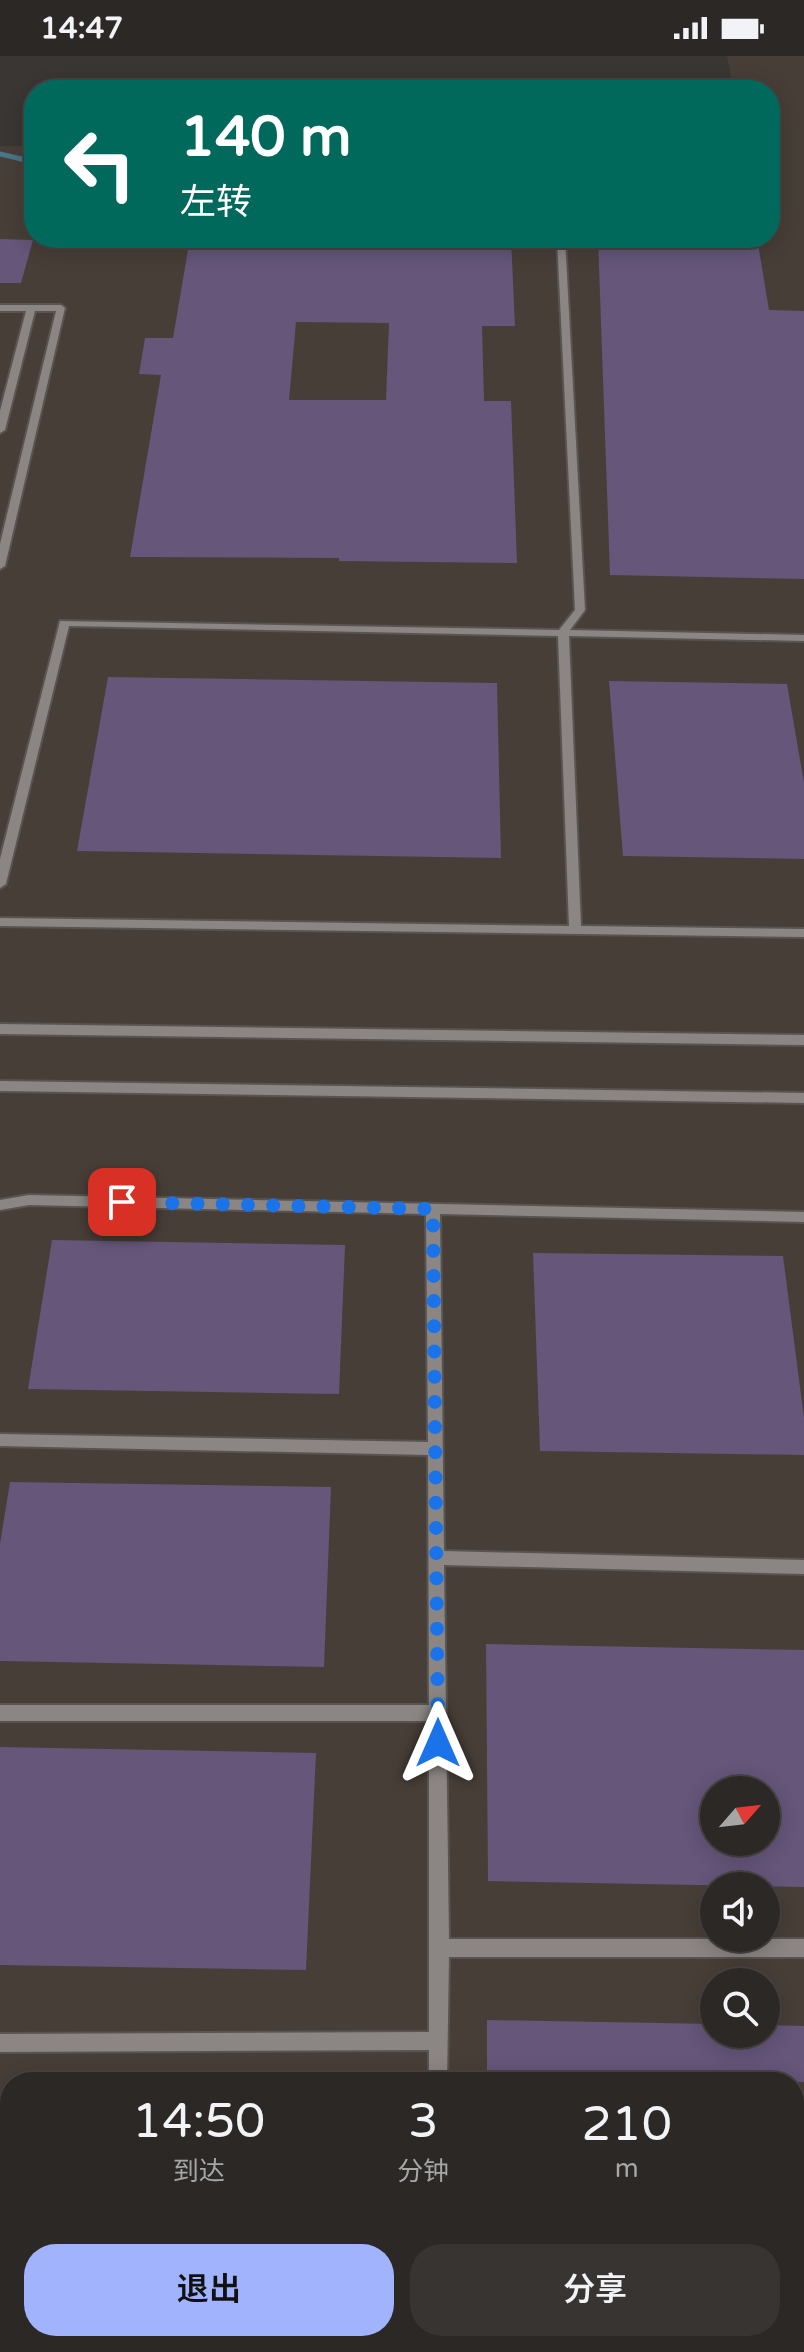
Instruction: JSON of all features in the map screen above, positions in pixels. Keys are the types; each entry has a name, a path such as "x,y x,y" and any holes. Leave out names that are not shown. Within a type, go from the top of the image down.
{"street":[{"path":"562,248 580,610 563,632 575,930"},
{"path":"0,308 61,308 0,566"},
{"path":"0,430 31,308"},
{"path":"0,884 64,623 804,638"},
{"path":"0,922 804,933"},
{"path":"0,1029 804,1040"},
{"path":"0,1086 804,1098"},
{"path":"0,1205 29,1200 804,1217"},
{"path":"433,1209 440,1948 438,2072"},
{"path":"0,1440 435,1449"},
{"path":"436,1558 804,1567"},
{"path":"0,1713 438,1713"},
{"path":"440,1948 804,1948"},
{"path":"0,2043 438,2041"}],"shaded area":[{"path":"727,56 804,56 804,2072 0,2072 0,146 24,146 24,248 780,248 780,80 732,80"}],"building":[{"path":"0,239 24,240 24,248 31,248 21,283 0,283"},
{"path":"188,248 511,248 515,326 482,326 484,401 511,401 517,563 130,557 161,375 139,374 145,338 173,338","holes":["296,322 389,323 386,400 289,400"]},
{"path":"598,248 759,248 769,310 804,311 804,579 610,575"},
{"path":"108,677 497,683 501,858 77,851"},
{"path":"609,681 787,684 804,783 804,859 623,856"},
{"path":"52,1240 345,1245 339,1394 28,1389"},
{"path":"533,1253 783,1256 804,1418 804,1455 540,1451"},
{"path":"10,1482 331,1487 324,1667 0,1661 0,1544"},
{"path":"486,1644 804,1650 804,1887 780,1887 780,1872 700,1872 700,1885 488,1881"},
{"path":"0,1747 316,1753 306,1970 0,1965"},
{"path":"487,2020 700,2024 700,2048 780,2048 780,2025 804,2026 804,2072 487,2072"}],"waterway":[{"path":"0,154 24,160"}],"route":[{"path":"122,1202 433,1209 438,1743"}]}
